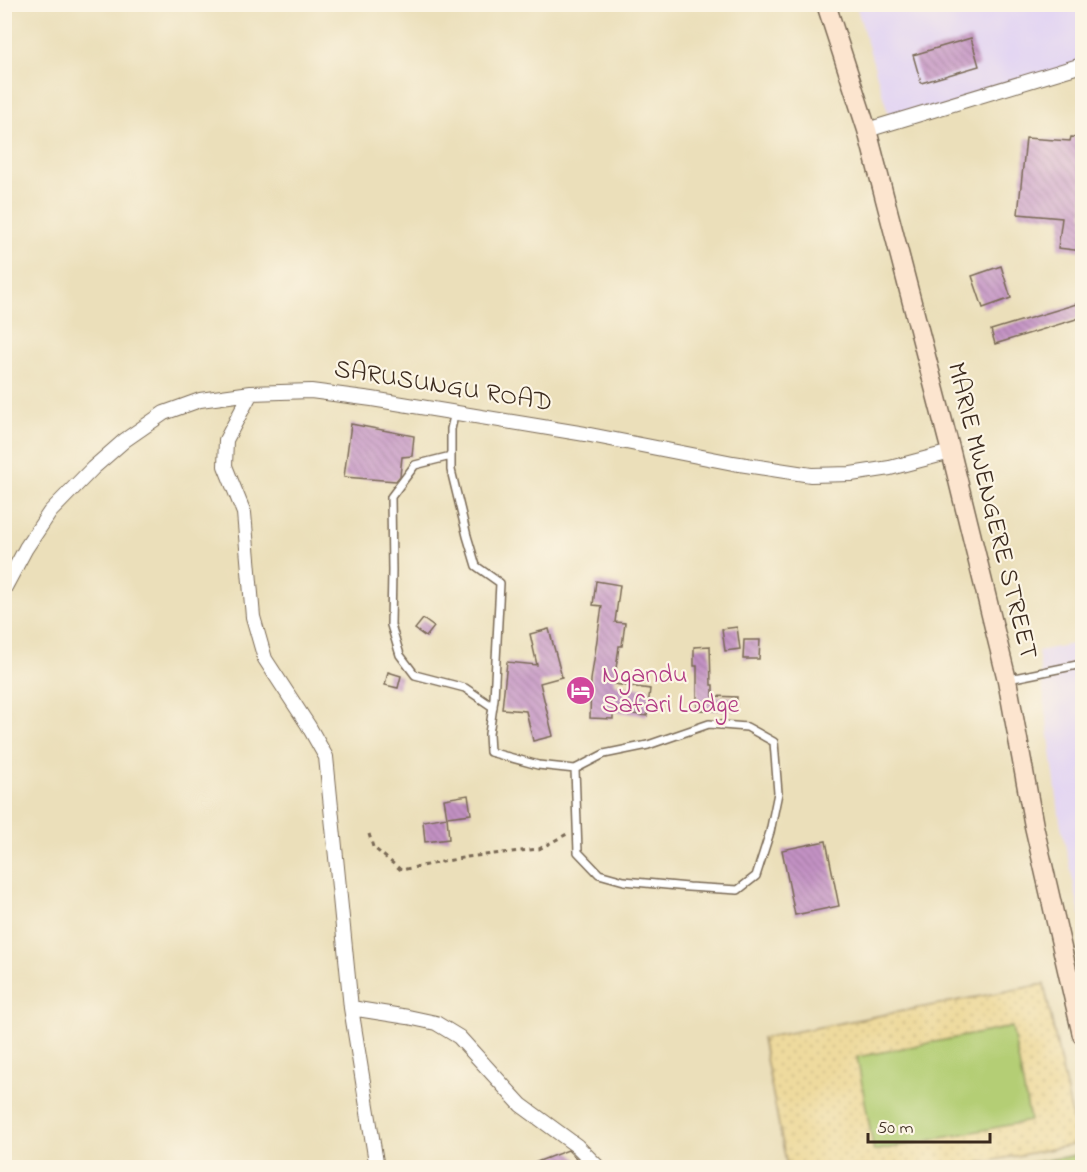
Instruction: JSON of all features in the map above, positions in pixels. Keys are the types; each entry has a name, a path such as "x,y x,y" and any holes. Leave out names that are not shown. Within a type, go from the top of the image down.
{"main road":[{"name":"MARIE MWENGERE STREET","path":"826,4 867,130 951,452 1007,680 1034,826 1076,978 1083,1035"}],"street":[{"path":"867,130 1083,65"},
{"name":"SARUSUNGU ROAD","path":"4,589 26,548 50,512 93,468 125,440 164,413 200,400 251,393 311,391 456,411 733,463 811,475 851,474 880,470 951,452"},
{"path":"251,393 226,441 225,466 244,513 253,617 265,659 309,725 326,757 351,1008 377,1167"},
{"path":"351,1008 436,1023 459,1037 521,1105 577,1146 599,1167"}],"lane":[{"path":"456,411 451,429 451,470 467,536 476,566 500,583 493,707 489,734 490,752 538,765 575,769 604,754 648,745 709,723 747,727 774,742 778,793 770,832 756,876 738,890 624,881 599,874 579,852 575,769"},
{"path":"451,456 415,465 392,497 391,625 400,655 415,675 465,688 493,707"},
{"path":"1007,680 1083,664"}],"path":[{"path":"369,834 373,847 401,870 467,857 539,849 577,829"}],"shaded area":[{"path":"856,5 1082,5 1082,65 891,123"},
{"path":"1082,642 1082,922 1060,821 1038,651"}],"green space":[{"path":"1012,1027 1030,1121 874,1151 857,1057"},
{"path":"1082,1154 1082,1167 1009,1167"}],"sand":[{"path":"1044,984 1078,1144 958,1167 787,1167 762,1038"}],"building":[{"path":"971,38 979,66 921,83 913,55"},
{"path":"1071,137 1083,138 1083,251 1058,248 1062,218 1018,214 1026,138 1070,141"},
{"path":"1001,266 1011,298 983,308 972,276"},
{"path":"1083,302 1083,317 995,344 991,330"},
{"path":"351,424 414,436 412,456 402,457 400,476 396,481 344,477"},
{"path":"596,581 620,585 615,622 625,623 622,646 619,646 614,684 650,689 647,716 613,711 613,719 590,718 591,680 602,606 593,605"},
{"path":"423,619 434,627 426,637 415,629"},
{"path":"737,627 740,649 725,651 722,629"},
{"path":"549,629 562,677 540,683 553,736 533,741 526,711 502,709 507,662 537,665 530,634"},
{"path":"744,640 760,640 759,659 743,659"},
{"path":"710,646 713,696 737,697 736,711 697,710 697,666 694,666 694,647"},
{"path":"388,672 401,676 398,688 385,685"},
{"path":"468,795 471,814 447,817 444,799"},
{"path":"447,817 449,839 425,842 423,821"},
{"path":"826,841 839,906 795,915 782,850"},
{"path":"568,1150 582,1164 574,1167 526,1167 526,1166"}],"place":[{"name":"Ngandu Safari Lodge","path":"581,691"}]}
